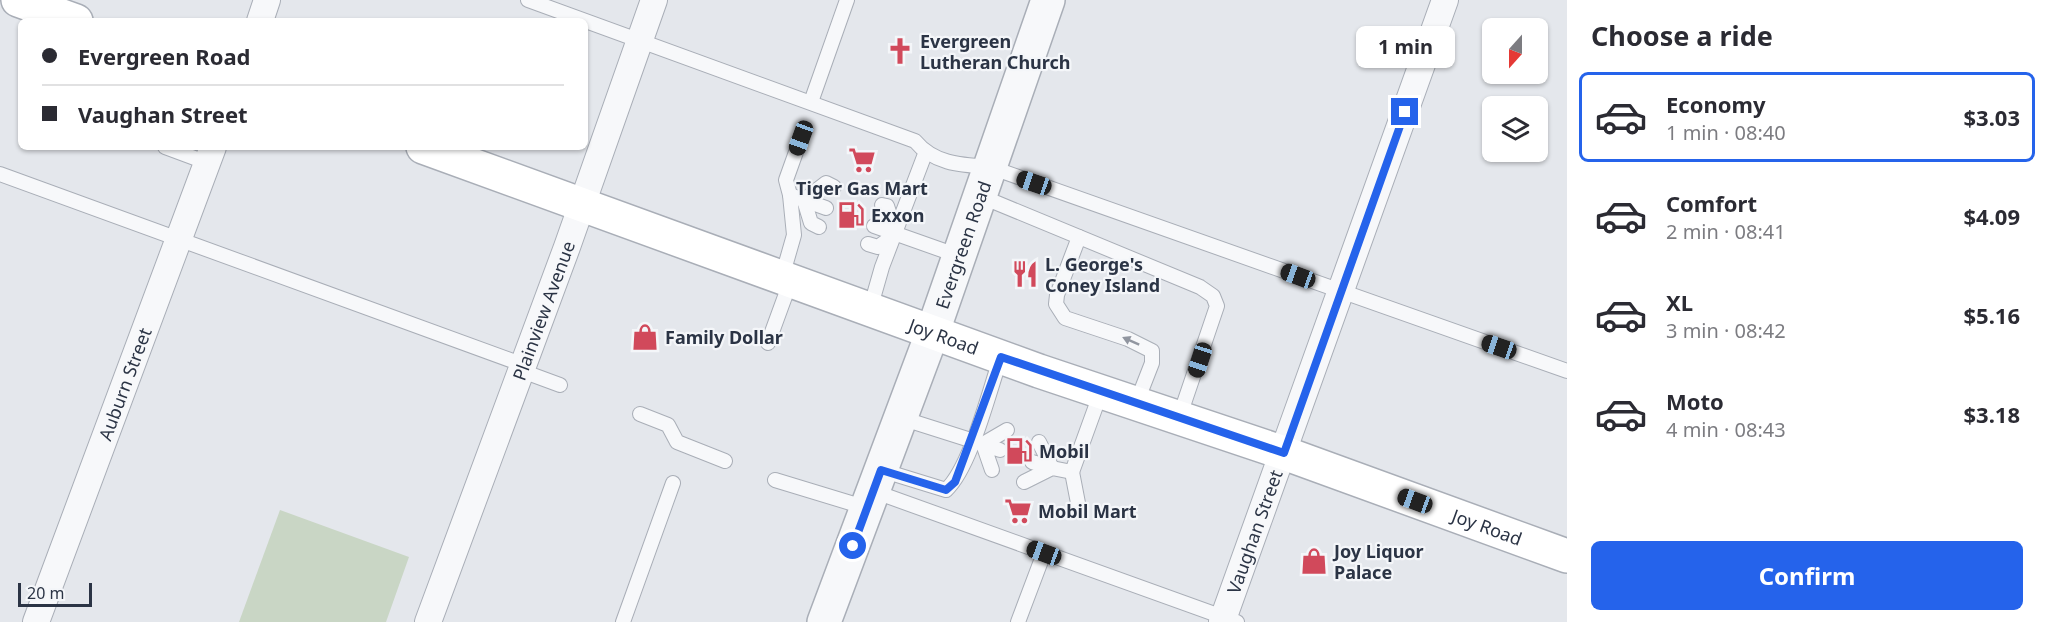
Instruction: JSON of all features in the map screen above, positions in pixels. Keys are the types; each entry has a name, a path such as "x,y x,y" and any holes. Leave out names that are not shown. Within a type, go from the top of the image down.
{"main road":[{"path":"18,0 68,18"},
{"name":"Joy Road","path":"431,150 1001,357 1284,453 1567,556"}],"street":[{"path":"261,18 267,0"},
{"name":"Plainview Avenue","path":"428,622 523,368 654,0"},
{"name":"Evergreen Road","path":"824,622 933,331 1048,0"},
{"name":"Vaughan Street","path":"1228,620 1284,453 1445,0"},
{"name":"Auburn Street","path":"36,622 211,155"}],"lane":[{"path":"528,0 578,18"},
{"path":"811,102 847,0"},
{"path":"588,21 915,141 925,154 955,165 1079,237 1200,287 1213,296 1217,306 1179,418"},
{"path":"768,343 786,278 794,235 786,180 801,138"},
{"path":"182,150 211,155"},
{"path":"870,309 925,154"},
{"path":"0,174 523,368 560,385"},
{"path":"985,182 1341,292 1567,371"},
{"path":"804,200 826,183 834,187"},
{"path":"790,195 826,208"},
{"path":"804,200 811,223 819,227"},
{"path":"882,205 887,206 896,234"},
{"path":"874,226 959,256"},
{"path":"868,244 878,247 896,234"},
{"path":"1079,237 1057,295 1056,304 1065,318 1128,339 1152,351 1152,363 1136,404"},
{"path":"775,480 874,490 946,490 955,482 978,443 1001,357"},
{"path":"1078,503 1072,472 1101,392"},
{"path":"640,414 668,425 677,442 726,461"},
{"path":"901,418 999,450"},
{"path":"978,443 1007,430"},
{"path":"1039,442 1052,468"},
{"path":"978,443 992,470"},
{"path":"1032,462 1072,472"},
{"path":"1024,482 1052,468"},
{"path":"623,622 673,483"},
{"path":"874,490 1228,620"},
{"path":"1018,622 1044,553"}],"green space":[{"path":"280,510 409,557 386,622 239,622"}],"place":[{"name":"Evergreen Lutheran Church","path":"900,51"},
{"name":"Tiger Gas Mart","path":"862,160"},
{"name":"Exxon","path":"851,215"},
{"name":"L. George's Coney Island","path":"1025,274"},
{"name":"Family Dollar","path":"645,337"},
{"name":"Mobil","path":"1019,451"},
{"name":"Mobil Mart","path":"1018,511"},
{"name":"Joy Liquor Palace","path":"1314,561"}],"route":[{"path":"853,546 881,470 946,490 955,482 1001,357 1284,453 1405,112"}]}
